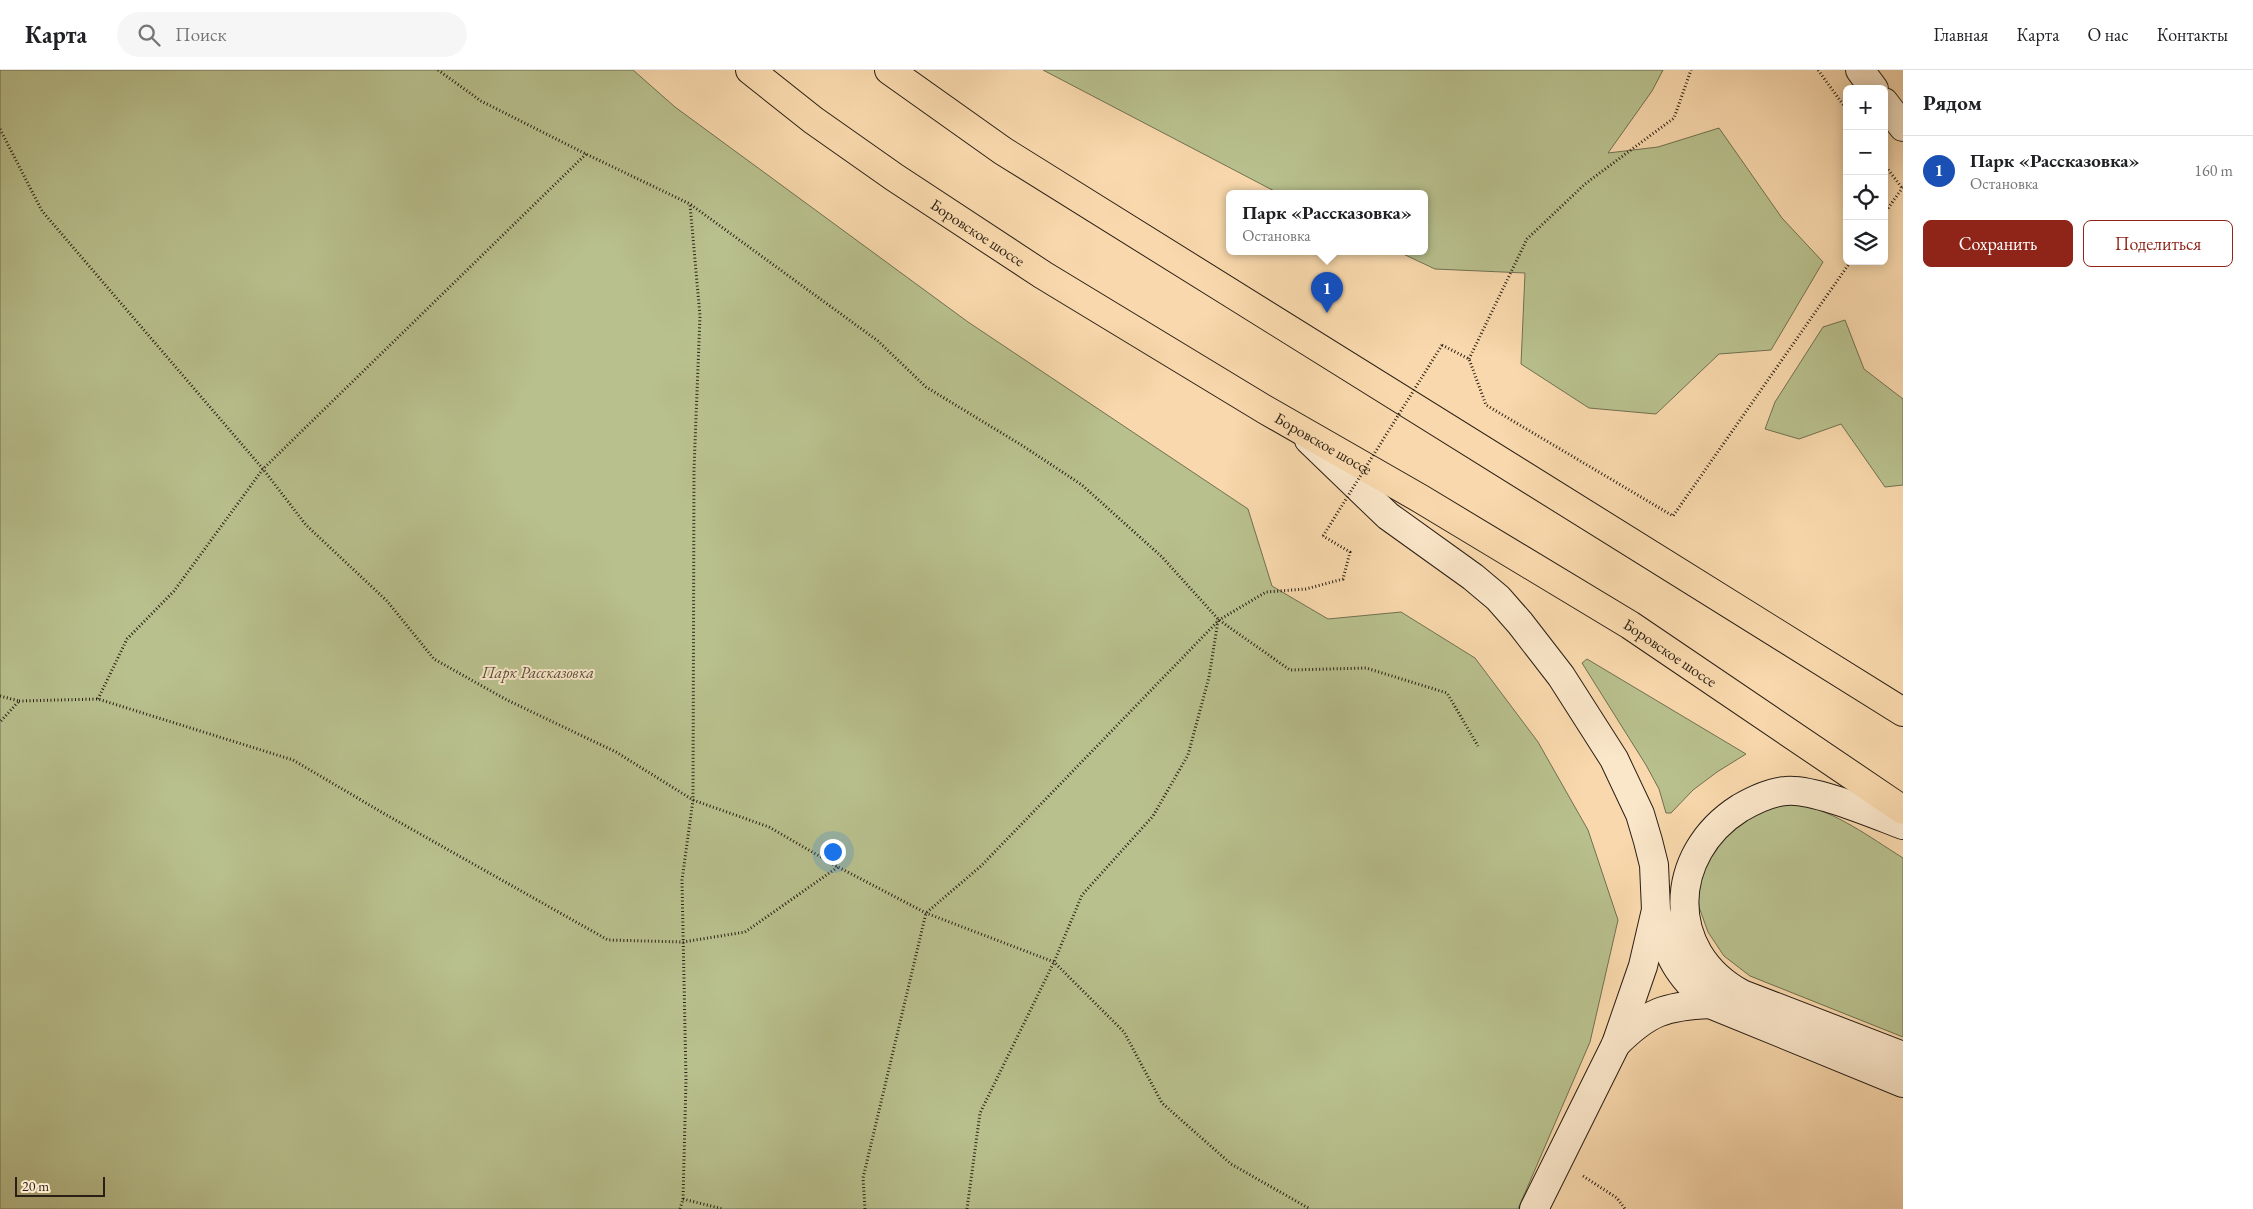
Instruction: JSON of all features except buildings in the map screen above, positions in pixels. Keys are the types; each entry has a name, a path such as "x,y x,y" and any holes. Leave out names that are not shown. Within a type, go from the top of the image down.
{"main road":[{"name":"Боровское шоссе","path":"750,70 813,120 894,177 1043,275 1301,432 1421,499 1630,625 1903,810"},
{"path":"889,70 1003,151 1903,712"}],"street":[{"path":"1860,70 1871,85"},
{"path":"1888,107 1903,127"},
{"path":"1301,432 1388,516 1473,577 1498,598 1546,655 1596,730 1629,787 1640,814 1654,865 1656,910 1666,948 1674,965 1689,984 1710,1004 1903,1083"},
{"path":"1903,825 1809,792 1785,791 1758,799 1729,816 1703,843 1686,884 1684,911 1693,943 1700,959 1726,985 1742,994 1903,1056"},
{"path":"1534,1209 1616,1044 1643,966 1656,910"},
{"path":"1616,1044 1630,1030 1661,1010 1685,1005 1710,1004"}],"path":[{"path":"438,70 481,101 690,204 878,341 926,387 1024,446 1082,485 1162,557 1218,620 1290,670 1366,668 1446,693 1478,746"},
{"path":"1469,359 1527,239 1585,184 1674,118 1691,70"},
{"path":"1818,70 1843,104"},
{"path":"0,129 42,211 263,469 306,525 387,601 434,659 506,700 616,752 692,800 769,826 838,867 926,914 1054,962 1124,1032 1162,1103 1231,1164 1310,1209"},
{"path":"98,699 126,639 174,591 263,469 586,154"},
{"path":"1888,169 1902,188 1888,208"},
{"path":"680,1209 683,1198 686,1080 682,880 692,800 694,469 700,316 690,204"},
{"path":"865,1209 863,1178 926,914 994,853 1218,620 1266,592 1306,589 1344,579 1350,552 1323,536 1442,345 1469,359 1486,405 1674,516 1848,265"},
{"path":"967,1209 980,1113 1054,962 1082,895 1153,816 1188,755 1209,677 1218,620"},
{"path":"0,696 20,702 98,699 293,760 608,940 683,942 745,932 838,867"},
{"path":"0,722 20,702"},
{"path":"1558,1159 1617,1198 1625,1209"},
{"path":"683,1198 723,1209"}],"green space":[{"name":"Парк Рассказовка","path":"0,70 633,70 675,107 968,322 1248,509 1272,586 1328,619 1401,612 1475,658 1538,742 1588,830 1618,920 1590,1042 1518,1209 0,1209"},
{"path":"1043,70 1663,70 1652,91 1608,153 1658,147 1719,128 1782,218 1823,262 1771,350 1719,354 1656,414 1589,408 1521,364 1525,273 1435,269 1405,255 1428,255 1428,190 1272,190"},
{"path":"1845,320 1864,369 1903,399 1903,485 1885,487 1841,424 1799,439 1765,429 1775,402 1823,327"},
{"path":"1587,659 1746,754 1693,790 1671,813 1666,813 1659,789 1646,765 1582,663"},
{"path":"1797,803 1812,807 1839,819 1903,858 1903,1037 1750,976 1724,956 1708,932 1699,907 1698,895 1703,870 1727,830 1776,804"}],"place":[{"name":"Парк «Рассказовка»","path":"1327,313"}]}
